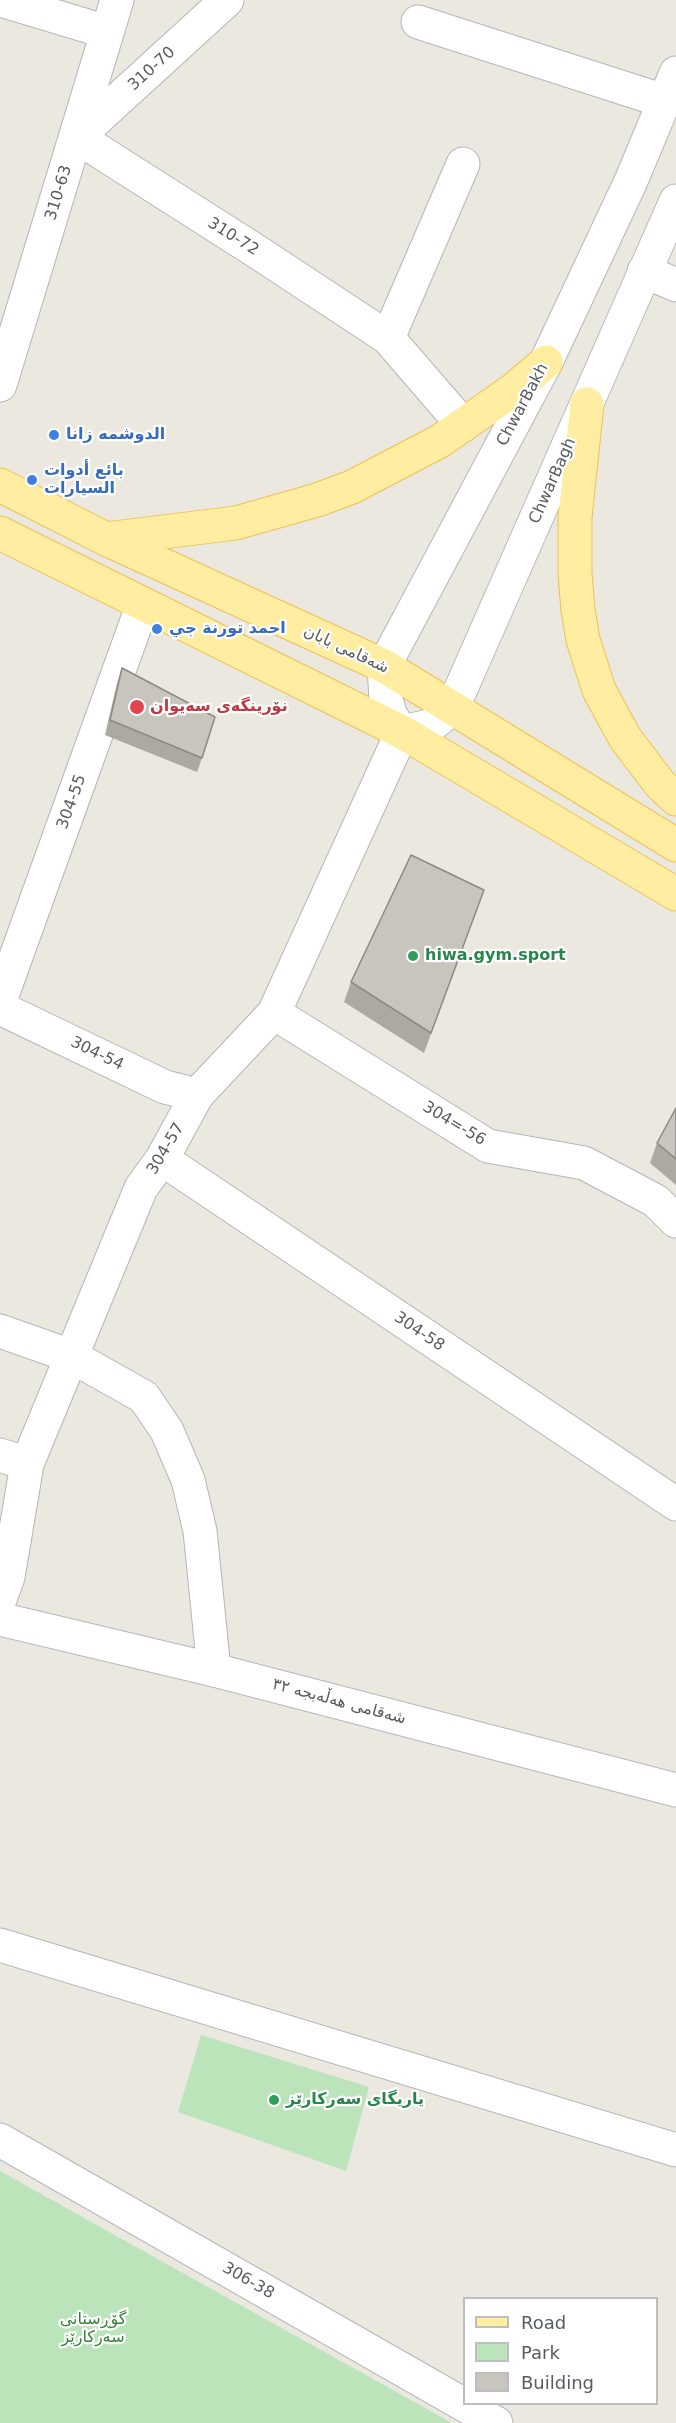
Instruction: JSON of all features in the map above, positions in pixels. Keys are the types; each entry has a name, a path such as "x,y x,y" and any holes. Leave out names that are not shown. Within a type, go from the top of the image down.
{"main road":[{"path":"106,539 236,523 352,487 440,441 513,390 546,362"},
{"path":"587,404 576,489 574,534 578,610 583,640 599,690 625,738 660,784 676,799"},
{"name":"شەقامی بابان","path":"0,485 106,539 384,666 676,845"},
{"path":"0,533 402,732 676,894"}],"street":[{"path":"1,0 107,32"},
{"name":"310-63","path":"0,386 117,0"},
{"name":"310-70","path":"77,137 227,0"},
{"path":"417,22 670,87"},
{"name":"ChwarBakh","path":"384,666 546,362 631,181 670,87"},
{"name":"310-72","path":"77,137 388,338 463,425"},
{"path":"388,338 463,164"},
{"name":"ChwarBagh","path":"452,709 676,201"},
{"path":"644,271 676,285"},
{"name":"304-55","path":"0,1001 143,603"},
{"path":"384,666 386,700 391,716 402,732 430,726 452,709"},
{"name":"304-57","path":"0,1599 8,1577 13,1460 71,1356 141,1188 162,1159 196,1095 274,1013 402,732"},
{"name":"304-54","path":"0,1008 165,1088 196,1095"},
{"name":"304=-56","path":"274,1013 488,1146 584,1163 656,1201 676,1221"},
{"name":"304-58","path":"162,1159 676,1504"},
{"path":"0,1331 71,1356 144,1397 167,1431 188,1480 200,1531 214,1670"},
{"name":"شەقامی هەڵەبجە ٣٢","path":"0,1619 214,1670 676,1790"},
{"path":"0,1945 676,2150"},
{"name":"306-38","path":"0,2140 463,2405"},
{"name":"306-38","path":"464,2405 495,2423"}],"green space":[{"name":"یاریگای سەرکارێز","path":"201,2035 369,2087 346,2171 178,2112"},
{"name":"گۆڕستانی سەرکارێز","path":"0,2171 452,2423 0,2423"}],"building":[{"name":"نۆرینگەی سەیوان","path":"122,668 215,717 202,758 110,720"},
{"name":"hiwa.gym.sport","path":"411,855 484,890 431,1033 351,982"},
{"path":"676,1108 676,1159 657,1143"}],"place":[{"name":"الدوشمە زانا","path":"54,435"},
{"name":"بائع أدوات السيارات","path":"32,480"},
{"name":"احمد تورنة جي","path":"157,629"},
{"name":"نۆرینگەی سەیوان","path":"137,707"},
{"name":"hiwa.gym.sport","path":"413,956"},
{"name":"یاریگای سەرکارێز","path":"274,2100"}]}
